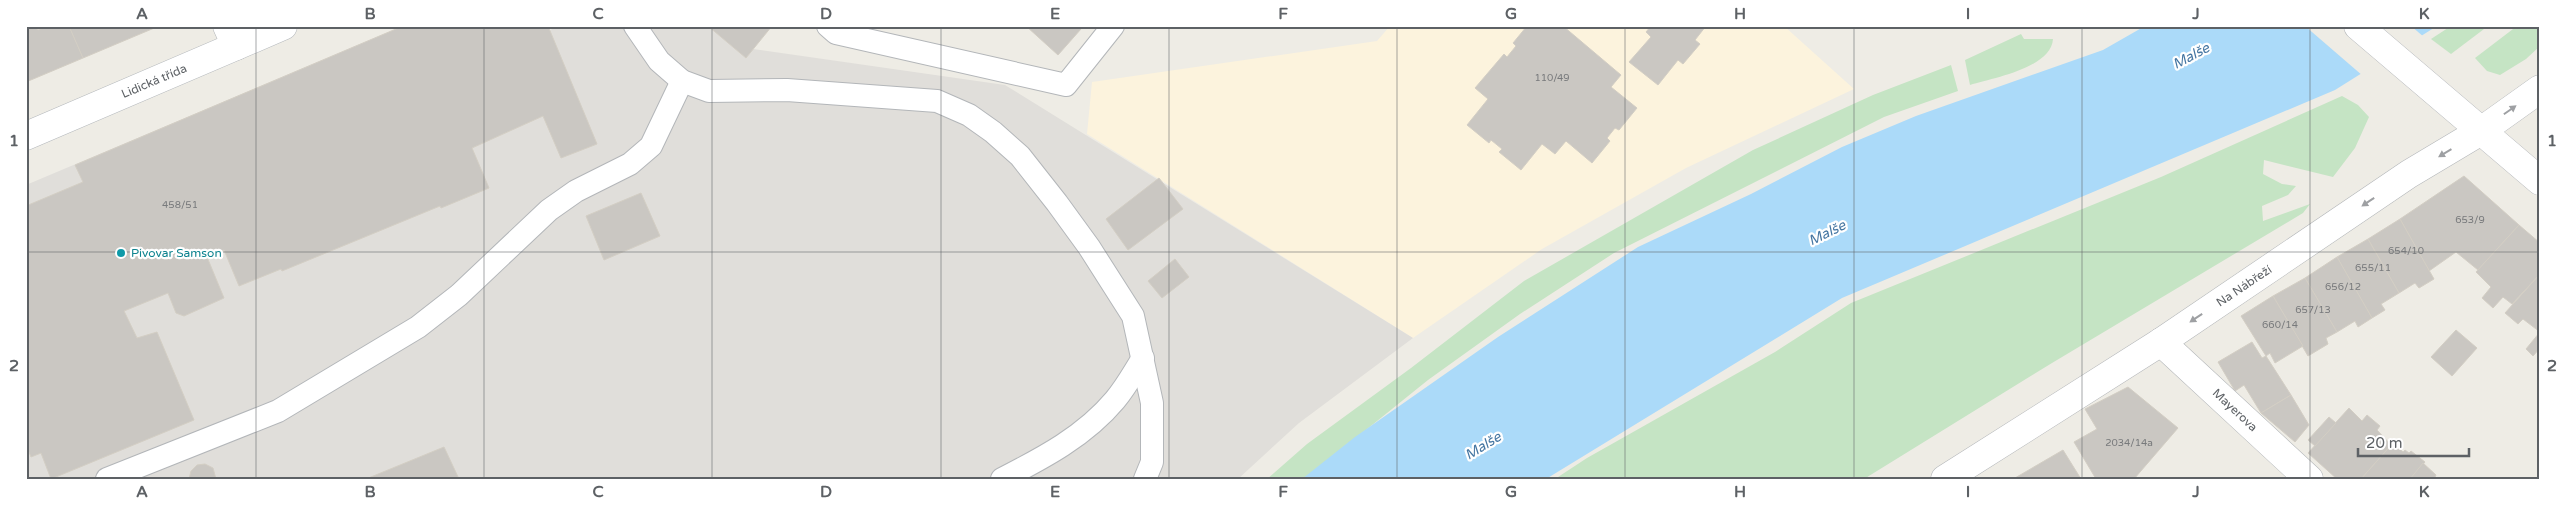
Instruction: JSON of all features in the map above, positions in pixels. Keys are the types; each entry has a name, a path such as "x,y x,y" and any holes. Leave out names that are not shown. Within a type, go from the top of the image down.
{"street":[{"name":"Lidická třída","path":"26,136 231,36 282,26"},
{"path":"2358,26 2540,181"},
{"name":"Na Nábřeží","path":"1945,479 2160,342 2409,174 2481,131 2540,89"},
{"name":"Mayerova","path":"2160,342 2309,479"}],"lane":[{"path":"635,26 658,61 682,81 709,91 787,90 937,101 969,115 993,132 1020,156 1090,247 1133,316 1152,403 1154,439 1152,462 1145,479"},
{"path":"828,26 836,33 1066,85 1113,26"},
{"path":"107,479 278,411 418,327 459,295 549,210 576,191 630,164 651,146 682,81"},
{"path":"1002,479 1039,460 1082,432 1115,400 1143,358"}],"shaded area":[{"path":"403,26 548,26 550,30 560,26 708,26 746,58 753,49 1005,85 1413,338 1299,423 1238,479 26,479 26,185"},
{"path":"1390,26 1784,26 1854,89 1686,168 1542,249 1413,338 1087,134 1092,82 1377,41"}],"green space":[{"path":"2451,26 2488,26 2451,54 2431,39"},
{"path":"2517,26 2540,26 2540,46 2526,59 2500,75 2487,71 2475,58"},
{"path":"2021,34 2024,39 2053,39 2050,49 2032,64 2019,70 1970,85 1965,60"},
{"path":"1951,65 1958,91 1884,117 1614,253 1520,314 1428,380 1305,479 1267,479 1307,444 1411,368 1524,281 1753,150 1873,95"},
{"path":"2342,96 2358,105 2369,117 2355,148 2333,177 2264,160 2263,174 2282,184 2296,186 2288,195 2262,206 2263,221 2310,204 2303,213 2052,363 1864,479 1555,479 1587,458 1775,352 1851,303 2161,177"}],"water":[{"name":"Malše","path":"2145,26 2437,26 2335,90 1842,298 1546,479 1302,479 1355,437 1498,337 1638,247 1751,194 1842,147 1916,116 2103,50"}],"pier":[{"path":"2305,26 2411,26 2424,37 2363,76"}],"building":[{"path":"26,26 33,26 38,30 46,26 69,26 83,58 26,82"},
{"path":"69,26 159,26 83,58"},
{"name":"Pivovar Samson","path":"403,26 548,26 597,144 561,158 543,116 472,148 489,188 441,208 440,206 282,271 281,269 239,286 224,250 207,257 224,298 184,316 176,313 168,293 124,311 137,338 157,332 194,420 51,479 41,453 31,457 26,445 26,206 83,182 75,165"},
{"path":"708,26 772,26 746,58"},
{"path":"1026,26 1077,26 1081,29 1058,55"},
{"path":"1527,26 1563,26 1621,75 1611,87 1637,108 1619,130 1615,128 1607,138 1610,141 1592,163 1566,141 1555,154 1542,144 1521,170 1499,152 1502,149 1491,140 1489,143 1467,125 1488,99 1475,88 1504,54 1507,57 1516,46 1513,43"},
{"path":"1651,26 1706,26 1695,40 1700,44 1683,64 1678,60 1658,85 1629,62 1651,37 1646,32"},
{"path":"2464,176 2519,225 2478,270 2456,252 2429,271 2400,219"},
{"path":"1159,178 1183,209 1128,250 1106,219"},
{"path":"641,193 660,236 604,260 586,216"},
{"path":"2400,219 2434,279 2419,288 2415,283 2399,293 2368,239"},
{"path":"2519,225 2540,243 2540,274 2512,304 2503,297 2493,308 2482,298 2491,287 2476,272"},
{"path":"2368,239 2399,293 2381,304 2385,310 2372,318 2337,257"},
{"path":"2337,257 2372,318 2358,327 2355,321 2337,332 2305,278"},
{"path":"1175,259 1189,277 1162,298 1148,281"},
{"path":"2540,274 2540,332 2523,319 2518,324 2505,313"},
{"path":"2305,278 2337,332 2326,338 2328,344 2308,356 2273,296"},
{"path":"2273,296 2303,346 2275,363 2270,353 2266,356 2241,316"},
{"path":"2456,330 2477,348 2452,376 2431,357"},
{"path":"2540,332 2540,348 2533,356 2526,349"},
{"path":"2252,342 2262,358 2266,356 2291,395 2261,413 2244,385 2235,391 2218,362"},
{"path":"2128,387 2178,428 2134,479 2096,479 2074,442 2097,429 2085,409"},
{"path":"2291,395 2309,425 2295,442 2261,413"},
{"path":"2349,408 2362,421 2367,415 2380,426 2377,430 2391,445 2361,479 2337,479 2308,453"},
{"path":"2329,417 2336,423 2315,446 2308,440"},
{"path":"2393,443 2403,452 2405,450 2409,453 2411,451 2425,462 2410,479 2361,479"},
{"path":"444,447 459,479 366,479"},
{"path":"2063,450 2081,479 2015,478"},
{"path":"2423,463 2436,475 2434,479 2410,479"},
{"path":"205,464 213,468 216,479 189,479 191,471 197,465"}],"place":[{"name":"Pivovar Samson","path":"121,253"}]}
